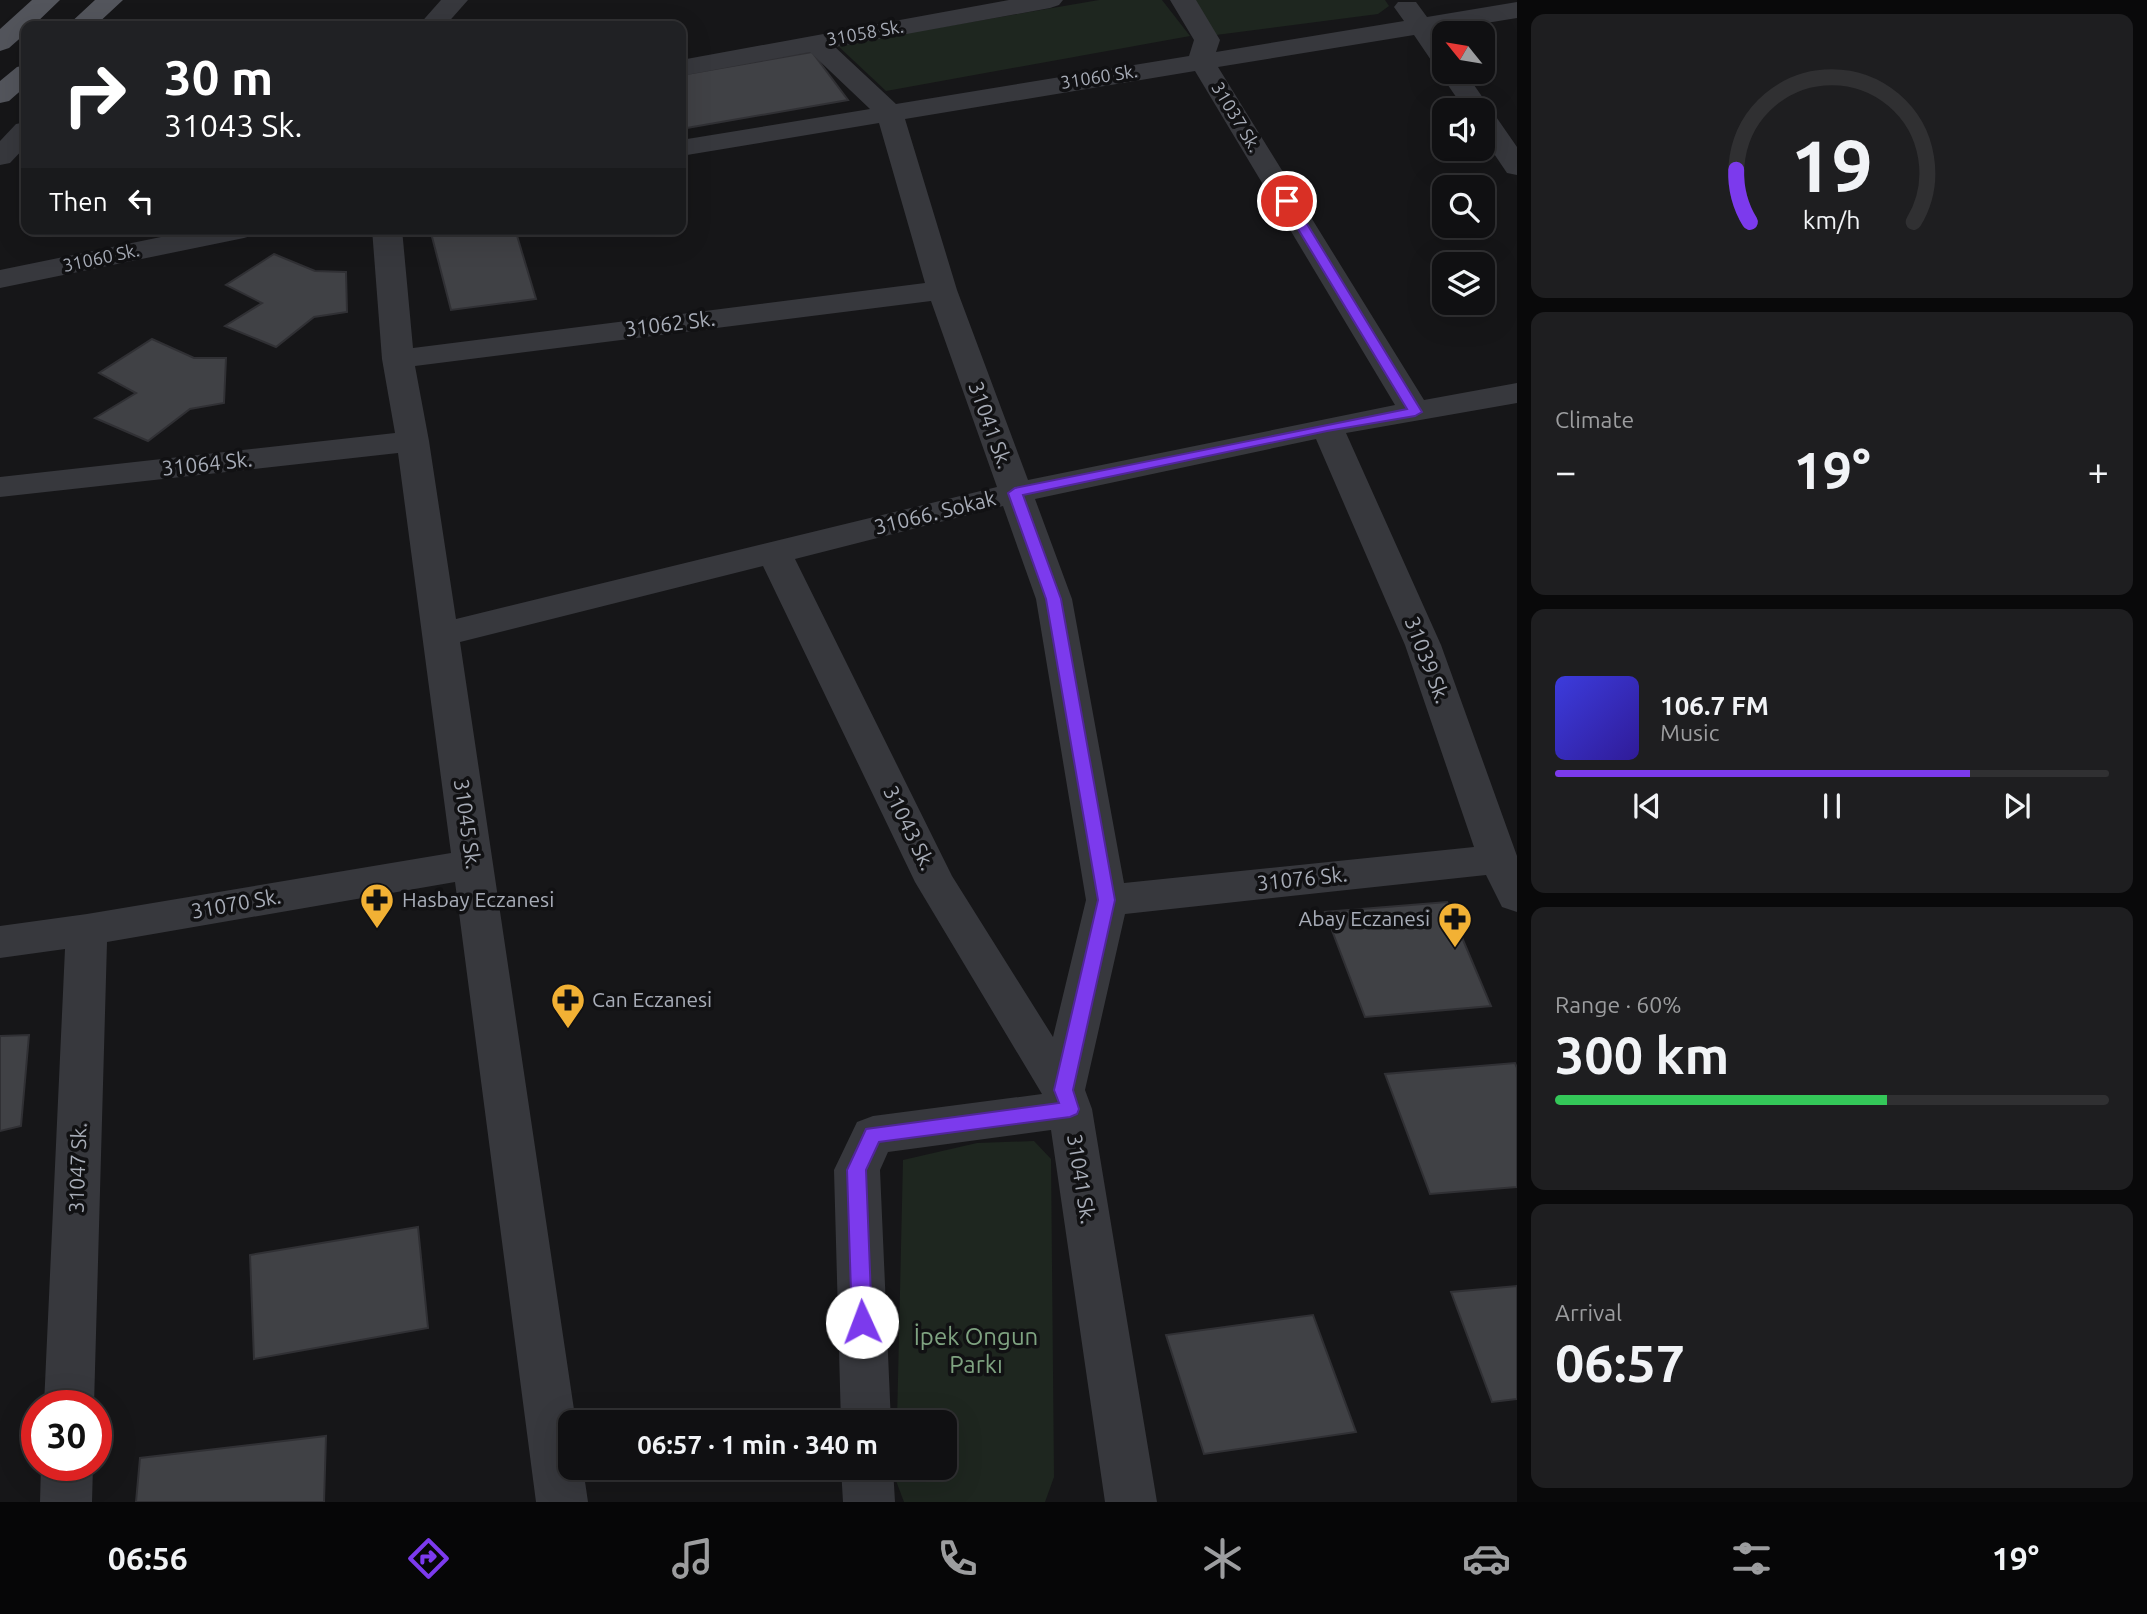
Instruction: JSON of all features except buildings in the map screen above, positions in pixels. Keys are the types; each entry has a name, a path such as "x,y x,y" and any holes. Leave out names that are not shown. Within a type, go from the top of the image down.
{"main road":[{"path":"21,21 47,0"},
{"path":"86,21 110,0"},
{"path":"5,34 21,21"},
{"path":"0,95 21,77"}],"street":[{"path":"436,21 455,0"},
{"name":"31058 Sk.","path":"686,67 1050,0"},
{"name":"31037 Sk.","path":"1183,0 1207,40 1201,60 1415,412"},
{"path":"1401,0 1432,42"},
{"name":"31060 Sk.","path":"686,147 1201,60 1517,10"},
{"path":"814,42 889,112"},
{"path":"0,111 21,111"},
{"name":"31041 Sk.","path":"889,112 942,290 1054,599 1107,900 1067,1100 1131,1502"},
{"path":"0,157 21,135"},
{"path":"1495,135 1517,167"},
{"name":"31060 Sk.","path":"0,279 215,235"},
{"name":"31045 Sk.","path":"388,235 398,359 413,441 562,1502"},
{"name":"31062 Sk.","path":"398,359 942,290"},
{"name":"31066. Sokak","path":"440,635 1015,493 1327,427 1517,393"},
{"name":"31039 Sk.","path":"1327,427 1423,645 1498,859 1517,896"},
{"name":"31064 Sk.","path":"0,487 413,441"},
{"name":"31043 Sk.","path":"775,554 935,882 1067,1100"},
{"name":"31076 Sk.","path":"1107,900 1498,859"},
{"name":"31070 Sk.","path":"0,942 87,930 472,864"},
{"name":"31047 Sk.","path":"70,1390 87,930"},
{"path":"866,1410 857,1170 873,1135 1067,1100"},
{"path":"868,1480 869,1502"},
{"path":"66,1502 67,1481"}],"green space":[{"path":"1099,0 1162,0 1190,36 886,91 837,45"},
{"path":"1192,0 1385,0 1389,6 1378,14 1216,35"},
{"name":"İpek Ongun Parkı","path":"1034,1141 1051,1159 1054,1477 1045,1502 904,1502 896,1480 957,1480 957,1410 897,1410 903,1160 977,1143"}],"place":[{"name":"Hasbay Eczanesi","path":"377,930"},
{"name":"Abay Eczanesi","path":"1455,949"},
{"name":"Can Eczanesi","path":"568,1030"}],"route":[{"path":"862,1322 857,1170 873,1135 1070,1109 1063,1090 1107,900 1054,599 1015,493 1327,427 1415,412 1287,201"}]}
